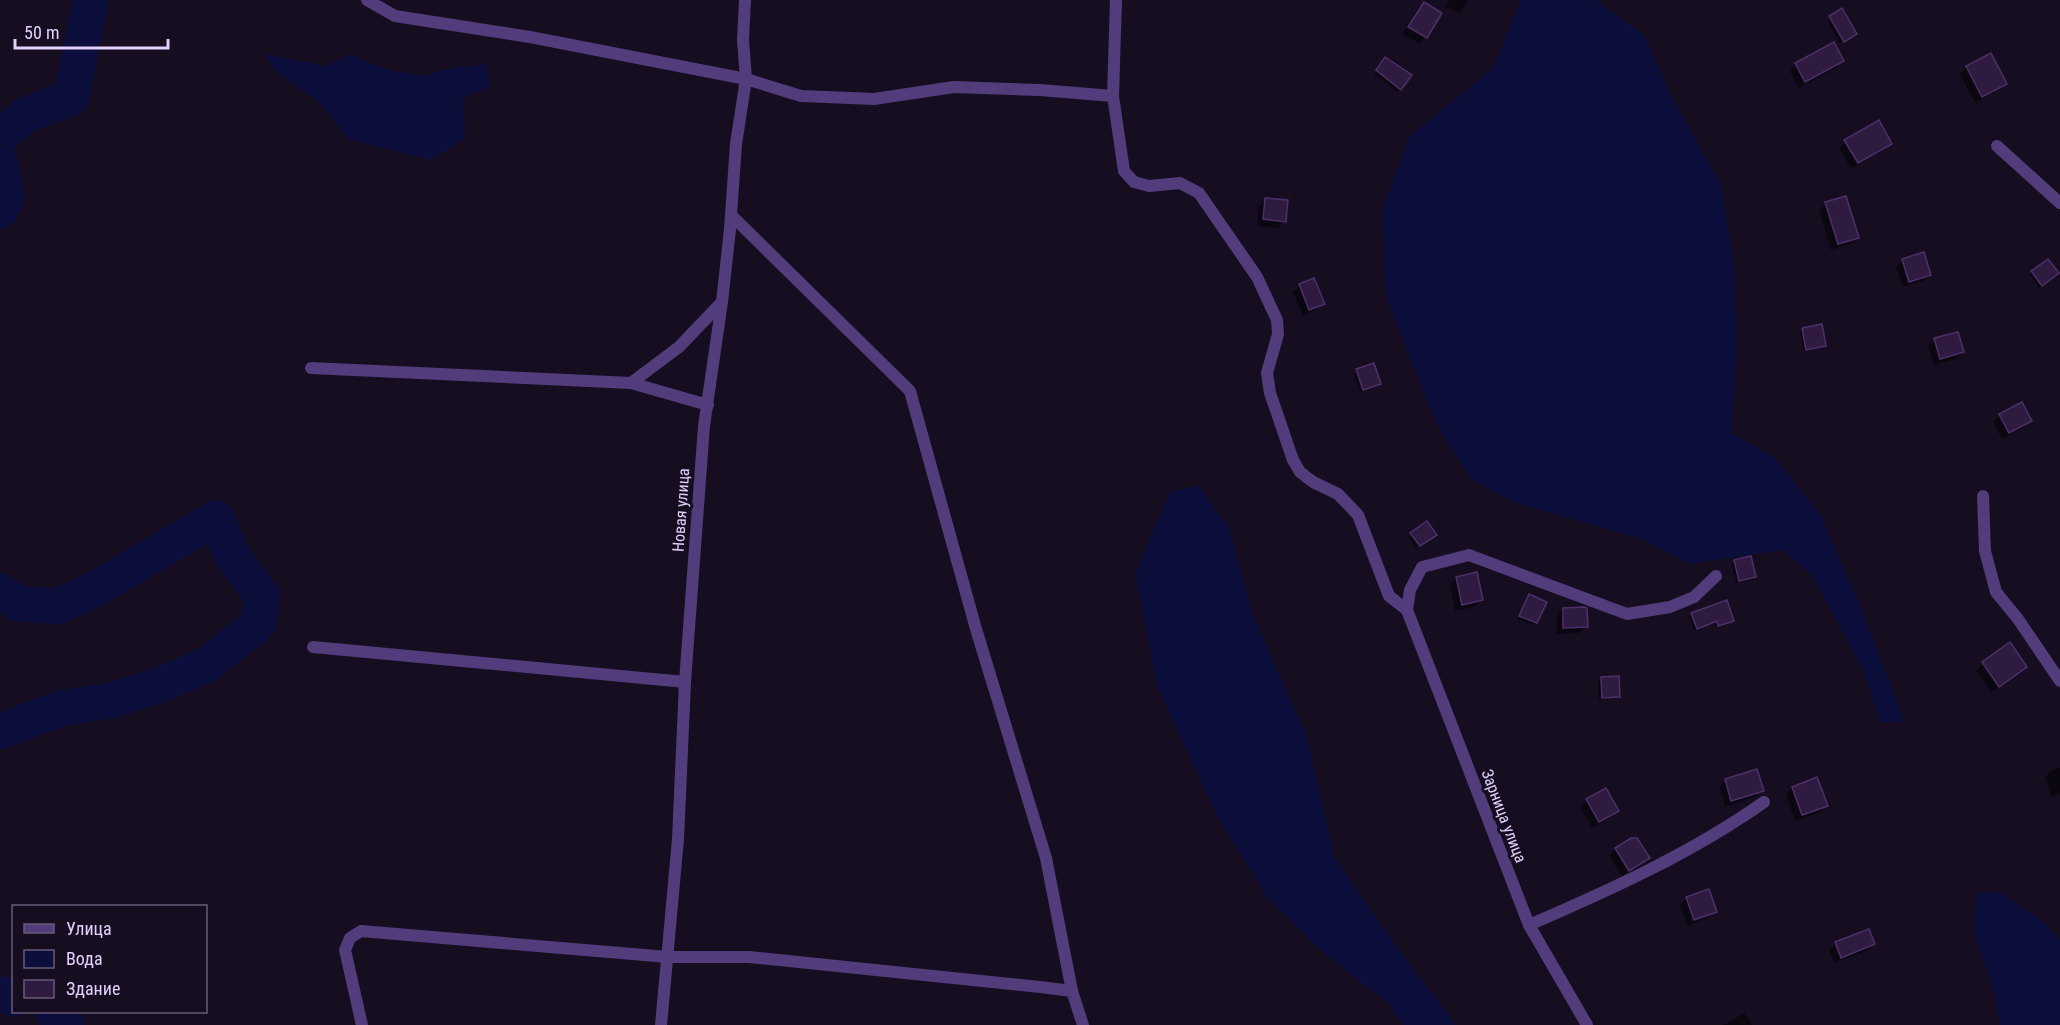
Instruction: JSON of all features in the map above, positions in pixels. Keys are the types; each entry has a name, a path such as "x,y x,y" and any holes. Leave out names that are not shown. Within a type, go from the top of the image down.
{"street":[{"path":"367,0 395,16 530,37 746,79 801,96 874,99 954,87 1040,90 1113,96"},
{"name":"Новая улица","path":"661,1025 678,839 686,682 704,426 722,302 736,144 746,79 742,40 745,0"},
{"path":"1116,0 1113,96 1124,171 1134,182 1149,186 1180,183 1199,193 1257,277 1277,320 1278,334 1267,373 1270,393 1293,460 1300,472 1313,483 1338,494 1358,515 1389,596 1407,610 1410,590 1422,567 1469,555 1627,614 1670,607 1694,597 1716,576"},
{"path":"1997,146 2060,203"},
{"path":"731,215 910,391 976,629 1046,858 1072,991 1083,1025"},
{"path":"631,382 679,347 722,302"},
{"path":"311,368 631,382 708,405"},
{"path":"1983,496 1984,551 1996,592 2018,619 2060,681"},
{"name":"Зарница улица","path":"1407,610 1529,925 1587,1025"},
{"path":"314,647 686,682"},
{"path":"1529,925 1611,890 1727,829 1764,802"},
{"path":"362,1025 345,950 350,938 361,931 668,957 749,957 1072,991"}],"water":[{"path":"1521,0 1595,0 1644,35 1669,92 1721,185 1734,264 1737,342 1732,433 1775,458 1820,514 1857,598 1905,722 1880,722 1863,669 1812,576 1784,550 1689,564 1641,539 1513,502 1471,479 1436,423 1386,297 1382,211 1409,137 1493,68"},
{"path":"265,54 325,66 351,54 394,71 423,76 452,68 487,64 490,87 463,98 465,139 431,160 348,139 320,103 275,71"},
{"path":"1199,486 1229,528 1251,610 1306,733 1334,856 1393,942 1456,1025 1403,1025 1388,1003 1325,954 1268,899 1217,816 1157,686 1135,574 1170,492"},
{"path":"2000,892 2042,921 2060,939 2060,1025 2000,1025 1994,991 1974,932 1976,893"}],"building":[{"path":"1424,2 1442,13 1427,38 1408,27"},
{"path":"1842,8 1857,34 1844,42 1829,16"},
{"path":"1834,42 1844,61 1805,82 1795,63"},
{"path":"1991,53 2007,84 1982,97 1966,66"},
{"path":"1385,57 1412,75 1401,90 1376,70"},
{"path":"1879,120 1892,144 1858,163 1844,140"},
{"path":"1846,196 1859,238 1838,244 1825,202"},
{"path":"1265,198 1288,200 1286,222 1263,219"},
{"path":"1924,252 1931,275 1909,282 1902,259"},
{"path":"2048,259 2059,273 2042,286 2031,271"},
{"path":"1314,278 1325,304 1309,310 1299,284"},
{"path":"1822,324 1826,346 1806,350 1802,328"},
{"path":"1958,332 1964,352 1940,359 1934,338"},
{"path":"1374,363 1381,384 1363,390 1356,369"},
{"path":"2022,402 2032,421 2009,433 1999,414"},
{"path":"1427,521 1437,535 1420,546 1410,533"},
{"path":"1751,556 1756,577 1739,581 1734,560"},
{"path":"1477,572 1483,600 1462,605 1456,577"},
{"path":"1529,594 1547,602 1537,623 1519,616"},
{"path":"1727,600 1734,621 1718,626 1717,621 1697,629 1691,613"},
{"path":"1563,608 1587,608 1588,627 1563,628"},
{"path":"2010,642 2027,667 1999,687 1982,662"},
{"path":"1619,676 1620,697 1602,698 1601,677"},
{"path":"1757,769 1764,791 1731,801 1725,779"},
{"path":"1817,777 1828,806 1802,815 1792,787"},
{"path":"1606,788 1619,811 1599,822 1586,799"},
{"path":"1631,838 1637,838 1650,858 1629,871 1615,848"},
{"path":"1709,889 1717,912 1694,920 1686,897"},
{"path":"1869,929 1875,944 1841,958 1835,942"}],"waterway":[{"path":"0,137 25,115 71,98 91,0"},
{"path":"0,162 7,198 0,211"},
{"path":"0,591 19,604 59,606 104,584 216,518 232,555 262,596 259,623 208,664 163,684 114,700 63,708 0,731"},
{"path":"0,994 12,997"},
{"path":"54,1013 67,1025"}]}
